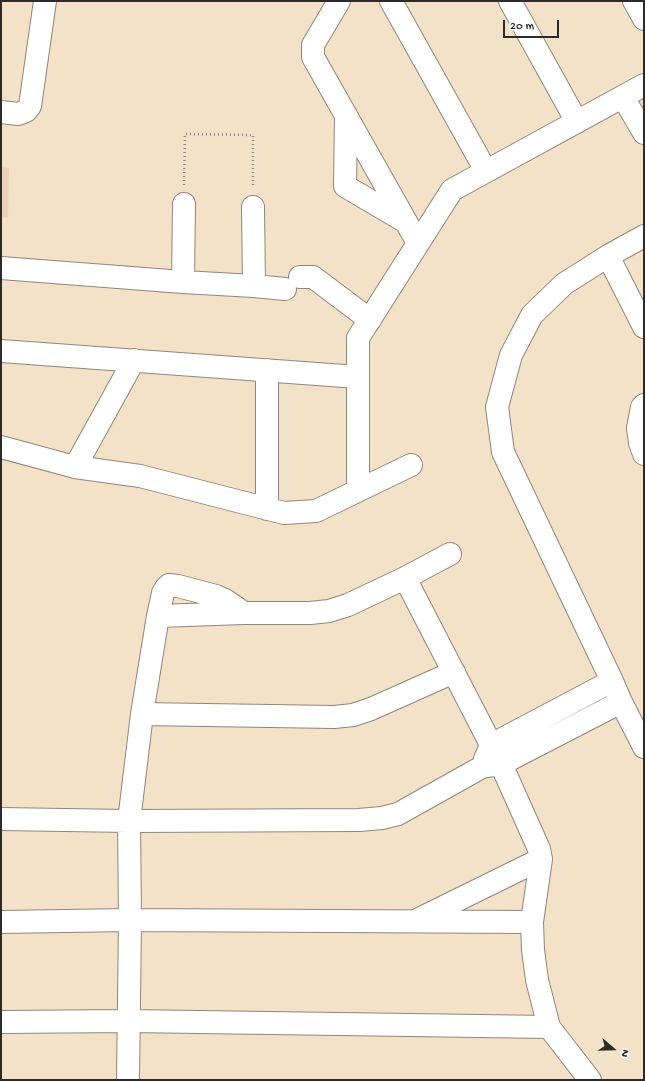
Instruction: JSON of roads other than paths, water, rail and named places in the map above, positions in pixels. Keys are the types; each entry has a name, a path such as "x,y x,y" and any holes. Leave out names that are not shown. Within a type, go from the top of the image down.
{"street":[{"path":"1,112 18,114 26,111 30,106 45,1"},
{"path":"339,1 313,45 313,57 418,243"},
{"path":"391,1 486,171"},
{"path":"510,1 577,122"},
{"path":"634,1 644,19"},
{"path":"358,490 358,338 452,190 644,85"},
{"path":"623,97 644,133"},
{"path":"346,114 345,186 407,222"},
{"path":"183,282 184,204"},
{"path":"253,207 254,286"},
{"path":"644,236 608,256 564,284 532,315 511,355 497,406 503,452 621,702 644,747"},
{"path":"608,256 644,327"},
{"path":"1,268 254,286 292,283 314,277 370,320"},
{"path":"1,351 358,377"},
{"path":"76,467 134,360"},
{"path":"267,370 267,509"},
{"path":"644,405 642,407 638,428 644,454"},
{"path":"1,447 76,467 140,476 284,513 316,511 411,465"},
{"path":"158,616 244,613 310,613 329,611 348,605 405,578 450,554"},
{"path":"405,578 454,672 491,759 535,838 541,859 532,922 533,950 537,980 549,1027 590,1080"},
{"path":"128,1080 130,920 129,821 142,714 163,593 170,585 178,586 216,596 225,600 244,613"},
{"path":"142,714 334,717 353,715 371,709 454,672"},
{"path":"1,819 129,821 359,820 382,818 398,814 491,759 612,681"},
{"path":"491,759 621,702"},
{"path":"412,922 541,859"},
{"path":"1,922 130,920 532,922"},
{"path":"1,1022 129,1021 549,1027"}]}
